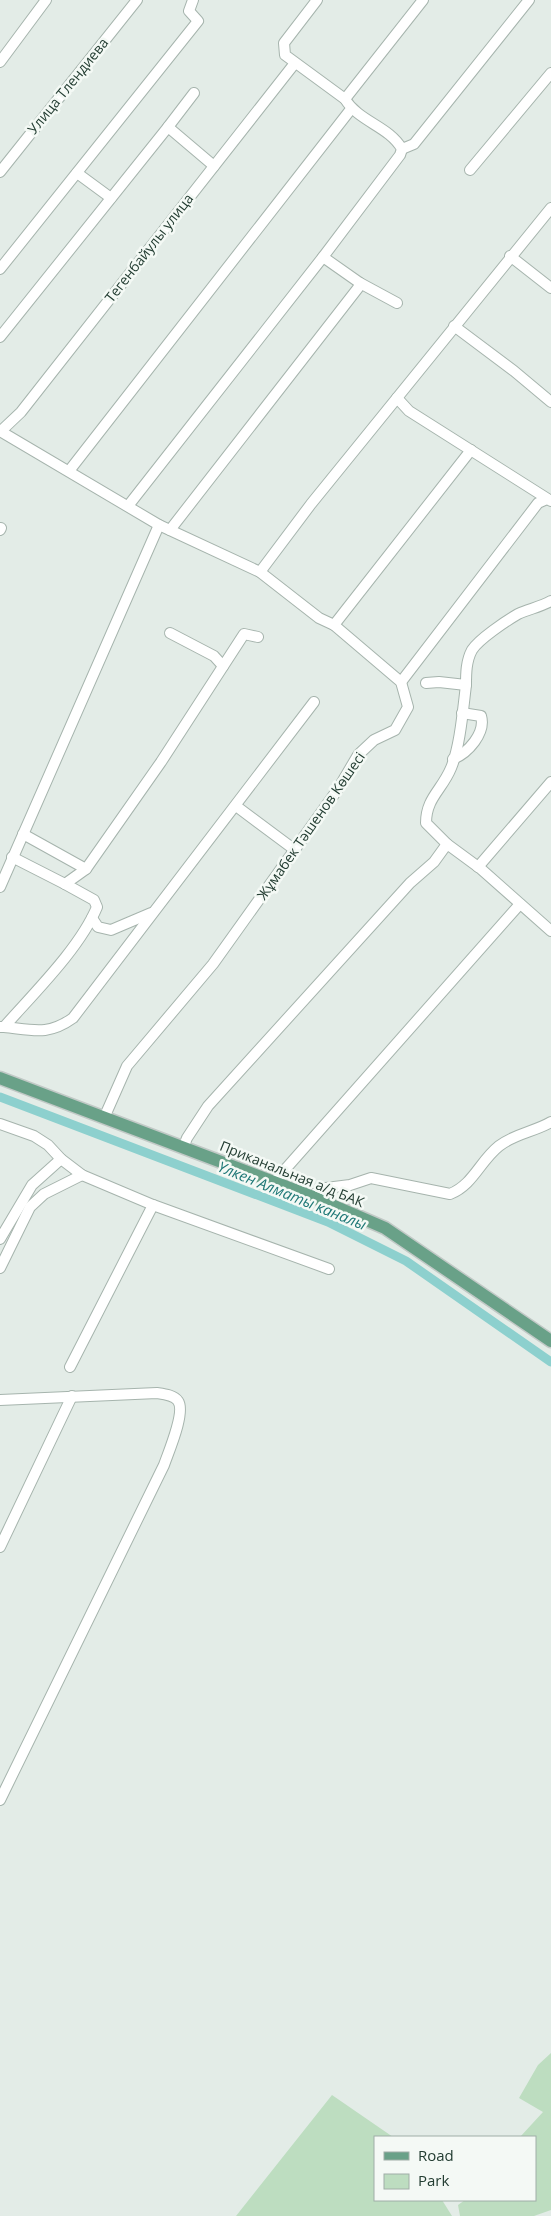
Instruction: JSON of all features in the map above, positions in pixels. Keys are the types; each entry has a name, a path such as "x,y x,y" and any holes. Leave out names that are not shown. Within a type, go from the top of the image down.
{"main road":[{"name":"Приканальная а/д БАК","path":"0,1078 311,1196 385,1228 551,1342"}],"street":[{"path":"0,62 46,0"},
{"name":"Улица Тлендиева","path":"0,172 137,0"},
{"path":"0,270 198,22 190,11 193,0"},
{"path":"128,506 324,257 400,155 402,149 397,140 351,109 345,99 295,63 286,54 284,43 317,0"},
{"path":"345,99 423,0"},
{"path":"402,149 414,144 529,0"},
{"name":"Тегенбайулы улица","path":"1,431 20,412 295,63"},
{"path":"470,170 551,73"},
{"path":"0,337 194,93"},
{"path":"70,471 151,363 351,109"},
{"path":"168,127 214,166"},
{"path":"77,173 111,198"},
{"path":"260,572 311,504 510,256 551,208"},
{"path":"510,256 551,288"},
{"path":"324,257 360,283 397,303"},
{"path":"170,530 360,283"},
{"path":"454,326 514,370 551,402"},
{"path":"397,398 409,411 549,500"},
{"path":"1,431 159,525 260,572 319,618 334,625 401,682 538,503 549,500"},
{"path":"334,625 471,450"},
{"path":"0,887 159,525"},
{"path":"551,601 539,608 519,614 486,636 472,650 467,662 466,685 454,759 444,783 430,800 426,811 426,823 448,844 478,867 551,931"},
{"path":"170,633 214,656 223,666"},
{"path":"64,884 86,869 161,762 244,634 258,637"},
{"name":"Жұмабек Тәшенов Көшесі","path":"104,1118 128,1066 213,964 338,789 358,755 374,740 395,730 408,707 401,682"},
{"path":"426,683 440,682 466,685"},
{"path":"2,1027 42,1031 60,1027 73,1018 314,702"},
{"path":"454,759 468,750 481,729 483,722 481,716 462,713"},
{"path":"478,867 551,782"},
{"path":"236,806 295,850"},
{"path":"23,834 86,869"},
{"path":"183,1148 187,1138 208,1106 410,884 434,862 448,844"},
{"path":"2,1027 62,961 92,918 97,907 94,900 12,857"},
{"path":"274,1182 520,904"},
{"path":"92,918 98,927 104,930 111,930 152,913"},
{"path":"311,1196 326,1188 350,1185 371,1178 450,1194 462,1190 503,1143 551,1122"},
{"path":"0,1124 34,1136 48,1145 61,1159 82,1176 153,1205 329,1269"},
{"path":"0,1239 32,1185 61,1159"},
{"path":"0,1268 30,1207 44,1194 82,1176"},
{"path":"70,1367 153,1205"},
{"path":"0,1400 157,1393 171,1396 178,1401 180,1406 179,1419 164,1466 0,1800"},
{"path":"0,1548 72,1396"}],"green space":[{"path":"551,2053 551,2210 534,2216 460,2216 458,2205 464,2201 536,2201 536,2136 521,2136 543,2112 519,2098 538,2065"},
{"path":"332,2095 392,2136 374,2136 374,2201 443,2201 452,2216 236,2216"}],"waterway":[{"name":"Үлкен Алматы каналы","path":"0,1097 328,1222 406,1261 551,1362"}]}
